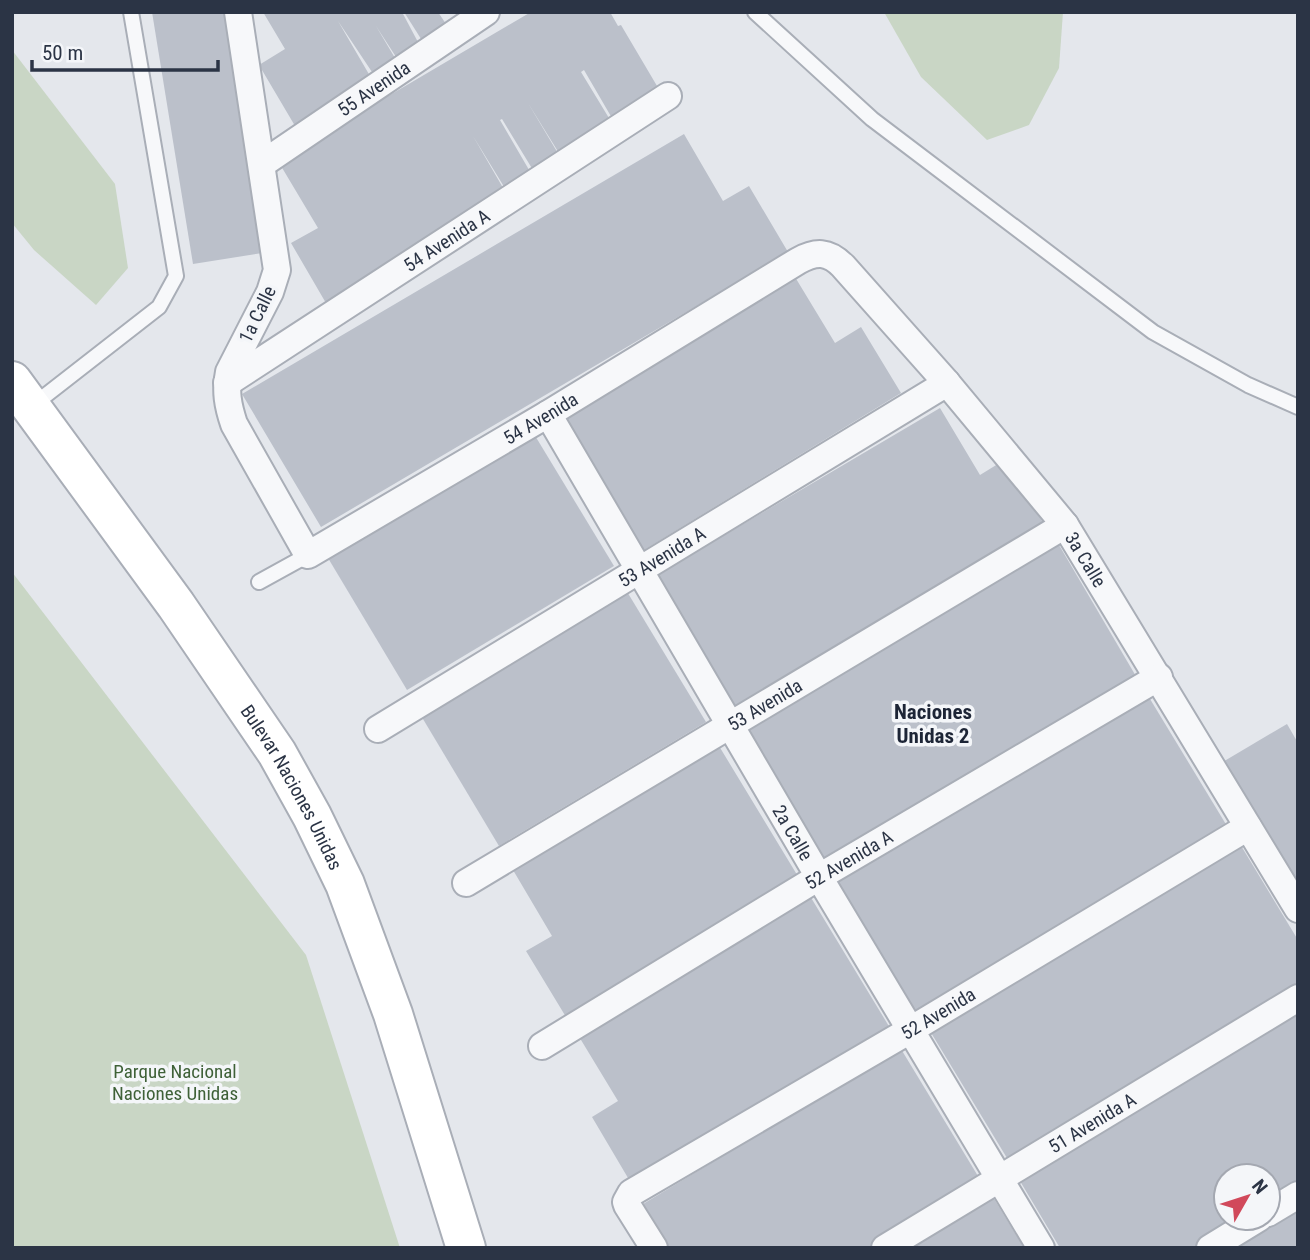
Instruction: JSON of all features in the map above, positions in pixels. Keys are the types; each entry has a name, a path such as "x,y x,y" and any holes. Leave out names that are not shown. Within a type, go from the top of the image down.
{"main road":[{"name":"Bulevar Naciones Unidas","path":"22,394 176,604 276,753 312,816 345,884 393,1014 466,1248"}],"street":[{"name":"1a Calle","path":"238,12 277,270 270,292 233,363 227,383 228,405 234,424 308,555"},
{"name":"55 Avenida","path":"262,164 486,12"},
{"name":"54 Avenida A","path":"227,383 668,96"},
{"name":"3a Calle","path":"822,253 844,266 947,383 1065,525 1298,909"},
{"name":"54 Avenida","path":"308,555 548,414 798,261 822,253"},
{"name":"53 Avenida A","path":"378,729 947,383"},
{"name":"2a Calle","path":"548,414 819,877 1041,1248"},
{"name":"53 Avenida","path":"466,883 1065,525"},
{"name":"52 Avenida A","path":"541,1046 819,877 1159,677"},
{"name":"52 Avenida","path":"654,1248 627,1205 628,1197 635,1190 912,1029 1248,827"},
{"name":"51 Avenida A","path":"885,1248 1298,998"},
{"path":"1282,1205 1298,1195"},
{"path":"1210,1248 1236,1232"}],"lane":[{"path":"22,394 159,307 176,276 131,12"},
{"path":"755,12 872,119 1153,332 1248,385 1298,407"},
{"name":"54 Avenida","path":"259,582 308,555"}],"green space":[{"path":"884,12 1063,12 1059,68 1029,125 987,140 921,77"},
{"path":"12,50 115,184 128,268 96,305 34,250 12,223"},
{"name":"Parque Nacional Naciones Unidas","path":"12,572 306,955 400,1248 12,1248"}],"building":[{"path":"152,12 229,12 269,252 193,264"},
{"path":"263,12 402,12 419,44 398,60 376,26 395,58 374,75 338,21 370,76 298,131 259,65 285,49"},
{"path":"404,12 438,12 446,24 423,42"},
{"path":"531,12 610,12 618,26 621,25 660,91 616,125 584,70 581,72 612,123 562,158 528,103 562,160 536,175 502,119 500,120 532,175 506,190 473,136 506,193 330,310 291,243 318,228 278,161"},
{"path":"684,134 723,201 749,186 788,252 321,527 242,394"},
{"path":"795,277 835,343 861,327 901,393 644,550 564,418"},
{"path":"940,408 980,475 1006,459 1045,526 733,709 655,576"},
{"path":"534,434 614,566 407,690 328,558"},
{"path":"1059,545 1137,678 825,860 747,727"},
{"path":"626,590 706,722 499,846 420,714"},
{"path":"1147,694 1227,826 916,1012 837,880"},
{"path":"1287,724 1298,743 1298,892 1221,763"},
{"path":"719,746 799,878 566,1017 526,951 552,936 513,870"},
{"path":"1240,844 1298,940 1298,989 1010,1163 930,1031"},
{"path":"810,896 890,1028 631,1183 592,1117 618,1101 578,1035"},
{"path":"1298,1008 1298,1188 1282,1198 1282,1162 1212,1162 1212,1232 1225,1232 1198,1248 1060,1248 1017,1176"},
{"path":"901,1049 981,1181 870,1248 669,1248 643,1204"},
{"path":"990,1192 1024,1248 896,1248"},
{"path":"1298,1199 1298,1248 1216,1248 1243,1232 1282,1232 1282,1209"}],"district":[{"name":"Naciones Unidas 2","path":"933,724"}]}
